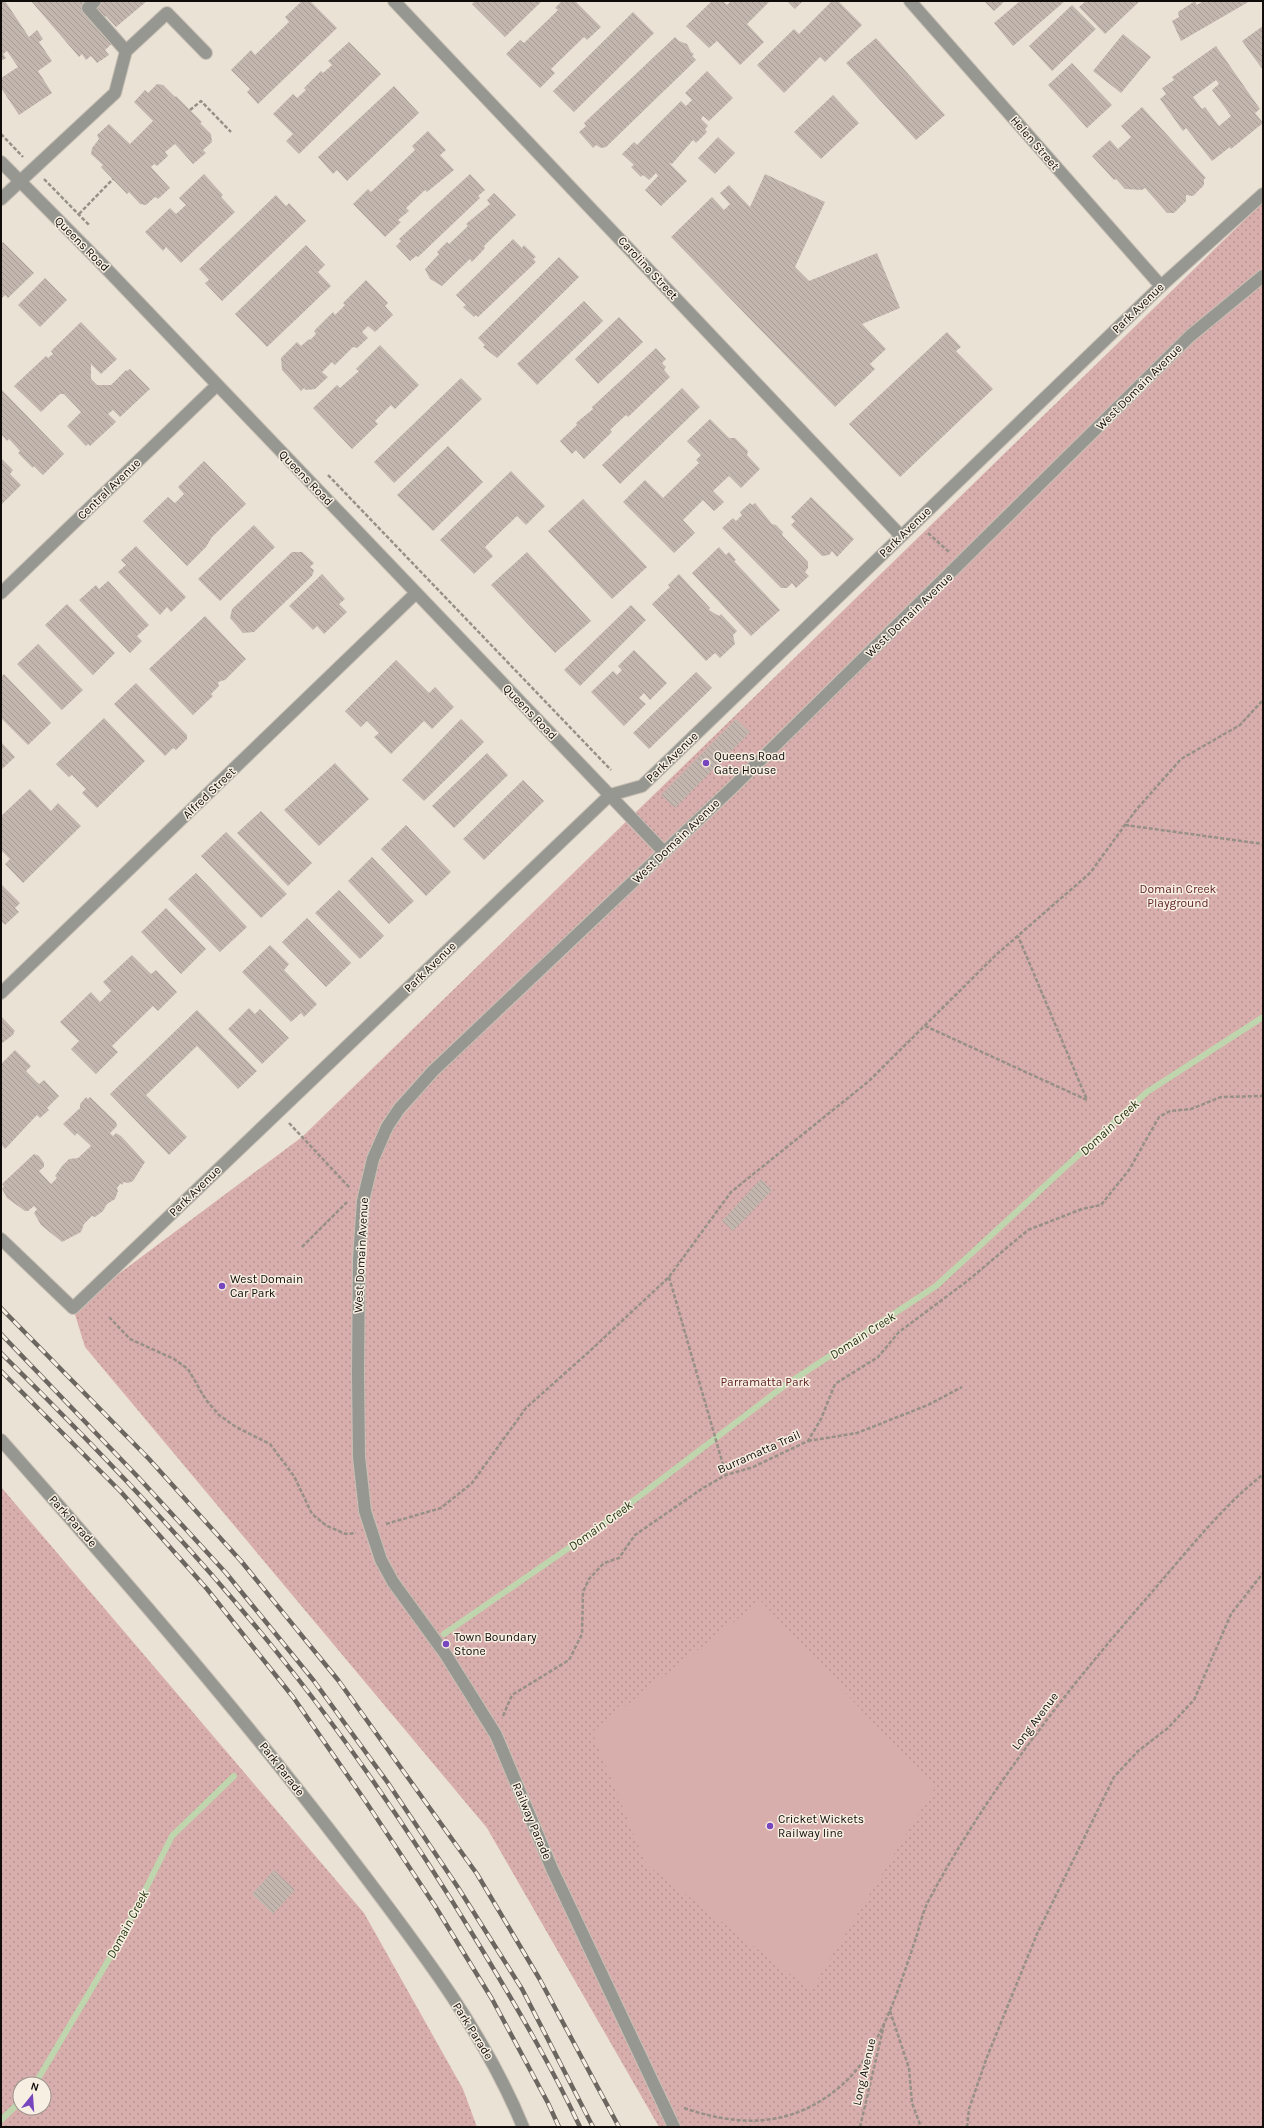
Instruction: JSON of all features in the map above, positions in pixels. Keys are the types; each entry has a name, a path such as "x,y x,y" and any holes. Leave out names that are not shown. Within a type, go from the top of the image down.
{"street":[{"path":"95,1 88,8 126,51"},
{"name":"Caroline Street","path":"394,1 901,536"},
{"name":"Helen Street","path":"910,1 1161,286"},
{"path":"1,199 115,93 126,51 167,13 206,53"},
{"name":"Queens Road","path":"1,162 99,261 664,852"},
{"name":"Park Avenue","path":"1,1239 73,1308 610,795 642,786 1161,286 1263,194"},
{"name":"West Domain Avenue","path":"370,1530 365,1511 359,1457 358,1295 363,1201 373,1159 387,1127 408,1098 433,1071 664,852 962,563 1190,336 1263,276"},
{"name":"Central Avenue","path":"1,593 217,385"},
{"name":"Alfred Street","path":"1,993 416,593"},
{"name":"Park Parade","path":"1,1440 136,1592 253,1731 320,1817 403,1928 453,1999 488,2054 523,2127"},
{"name":"Railway Parade","path":"370,1530 381,1560 393,1582 446,1655 496,1736 552,1869 674,2127"}],"path":[{"path":"190,110 201,101 231,132"},
{"path":"1,134 34,168"},
{"path":"78,214 113,180"},
{"path":"916,522 962,563"},
{"path":"109,1317 130,1339 174,1358 188,1369 206,1400 219,1415 236,1427 270,1444 294,1476 312,1514 327,1526 346,1534 370,1530 441,1508 472,1483 526,1408 592,1349 669,1276 731,1192 869,1081 1018,936 1090,873 1136,810 1181,759 1240,725 1263,700"},
{"path":"1125,825 1263,844"},
{"path":"925,1026 1087,1100 1018,936"},
{"name":"Burramatta Trail","path":"496,1736 512,1695 569,1660 582,1634 583,1592 589,1579 604,1564 619,1558 635,1535 703,1488 726,1475 753,1467 808,1441 820,1419 835,1384 878,1357 900,1332 966,1282 1028,1230 1082,1209 1101,1205 1129,1170 1159,1116 1170,1111 1192,1109 1221,1097 1263,1096"},
{"path":"278,1111 363,1201"},
{"path":"302,1247 348,1201 363,1201"},
{"path":"669,1276 722,1456 726,1475"},
{"path":"808,1441 857,1433 928,1405 962,1386"},
{"name":"Long Avenue","path":"860,2127 886,2021 928,1900 996,1789 1093,1659 1228,1505 1263,1474"},
{"path":"967,2127 969,2109 986,2057 1037,1934 1114,1777 1138,1751 1168,1728 1194,1700 1231,1614 1263,1573"},
{"path":"890,2010 909,2068 912,2103 922,2127"},
{"name":"Long Avenue","path":"680,2106 713,2120 740,2125 765,2124 806,2111 844,2084 862,2061 886,2021"}],"green space":[{"name":"Parramatta Park","path":"1263,202 1263,2127 659,2127 487,1828 85,1347 73,1308 302,1137"},
{"path":"1,1487 364,1913 463,2089 477,2127 1,2127"},
{"name":"Cricket Wickets Railway line","path":"761,1601 934,1789 811,1990 646,1864 592,1732"}],"building":[{"path":"2,1 5,1 29,37 37,30 43,39 39,42 52,61 38,71 52,93 19,115 1,88 1,78 18,67 7,51 3,54 6,58 1,61"},
{"path":"31,1 85,1 93,10 103,1 147,1 116,27 106,16 101,20 117,39 105,50 109,55 97,63 91,56 86,60 82,54 79,57"},
{"path":"302,1 310,1 337,28 258,104 247,92 250,89 231,70 251,50 255,55 289,22 285,17"},
{"path":"475,1 542,1 505,37 472,4"},
{"path":"562,1 575,1 601,27 587,40 584,37 551,69 555,73 540,88 506,54 520,40 524,43 558,10 555,8"},
{"path":"712,1 723,1 727,5 731,1 770,1 747,24 764,42 740,65 717,41 709,48 686,26"},
{"path":"787,1 803,1 795,9"},
{"path":"832,1 838,1 862,25 825,62 820,57 784,93 757,65 794,29 799,34"},
{"path":"984,1 1005,1 994,11"},
{"path":"1020,1 1065,1 1013,46 994,23"},
{"path":"1086,1 1140,1 1105,34 1079,7"},
{"path":"1195,1 1197,5 1203,1 1250,1 1181,41 1172,21 1179,17 1178,12"},
{"path":"1072,5 1096,29 1052,71 1029,46"},
{"path":"633,12 654,33 574,112 553,91"},
{"path":"1263,26 1263,70 1242,41"},
{"path":"1123,34 1151,57 1121,93 1093,71"},
{"path":"675,37 679,41 687,44 691,52 694,54 692,56 696,60 606,147 601,148 596,145 593,148 579,132 586,126 584,123"},
{"path":"876,38 945,115 916,140 846,63"},
{"path":"349,42 381,74 299,154 286,141 293,134 273,114 293,94 297,98 306,90 304,88 321,71 323,73 332,65 328,61"},
{"path":"1216,46 1260,109 1255,113 1263,123 1231,149 1230,147 1212,161 1186,128 1183,131 1160,99 1166,94 1162,88 1174,80 1172,77","holes":["1216,80 1219,84 1212,90 1231,116 1219,126 1205,107 1202,109 1193,97"]},
{"path":"1072,63 1112,105 1087,128 1048,85"},
{"path":"707,71 733,98 709,121 703,116 701,119 708,126 705,129 707,132 696,143 693,140 672,164 669,163 687,181 661,206 645,190 658,176 656,173 649,180 643,175 641,177 631,167 634,165 622,154 634,142 637,145 681,101 686,106 692,100 685,93"},
{"path":"157,84 163,85 202,122 200,123 211,134 212,142 203,150 206,153 193,164 175,144 165,152 168,156 157,166 154,164 151,167 170,188 158,199 155,197 146,205 140,204 129,192 127,194 101,167 103,165 91,154 92,148 99,139 97,135 109,124 130,144 153,121 134,102 145,90 148,93"},
{"path":"394,86 419,113 347,181 337,170 333,174 318,157"},
{"path":"833,95 859,123 821,159 794,132"},
{"path":"1142,107 1206,178 1204,179 1204,185 1193,196 1186,195 1186,201 1174,213 1167,213 1145,188 1142,190 1125,189 1116,179 1114,180 1092,156 1110,140 1118,149 1131,137 1121,126"},
{"path":"428,131 446,150 440,155 454,170 427,192 425,190 406,208 409,211 398,220 401,222 385,237 353,204 368,189 371,192 415,150 412,146"},
{"path":"718,137 735,153 715,174 698,158"},
{"path":"204,174 223,195 221,197 235,212 181,263 166,247 163,251 145,232 170,208 176,214 186,205 179,198"},
{"path":"470,174 485,190 478,196 480,198 418,257 416,256 410,261 396,246 401,241 399,239"},
{"path":"765,174 825,202 795,267 809,281 877,253 900,308 862,324 886,349 870,364 875,369 835,407 671,237 712,197 724,210 730,204 720,193 729,185 750,207"},
{"path":"494,193 516,215 484,246 485,248 472,262 470,259 442,286 430,279 425,269 439,254 437,252 447,242 449,244 468,226 466,224 490,204 487,200"},
{"path":"276,195 286,206 289,203 306,221 222,301 205,283 209,280 199,269"},
{"path":"513,239 522,248 524,245 536,257 533,259 536,262 478,317 476,315 474,317 463,307 466,305 456,295"},
{"path":"3,242 34,273 8,298 5,295 1,299 1,244"},
{"path":"306,245 325,265 318,272 331,286 267,347 235,314"},
{"path":"559,257 579,277 497,358 483,347 485,345 478,338"},
{"path":"45,278 67,300 40,327 18,305"},
{"path":"366,280 388,303 385,306 393,315 375,332 368,326 362,332 368,338 357,348 353,347 335,365 332,362 322,372 328,377 315,389 306,390 304,388 301,391 282,370 281,358 297,342 301,346 309,339 310,340 316,334 314,331 333,312 335,315 345,305 343,303"},
{"path":"584,301 603,321 537,385 517,364"},
{"path":"619,317 643,342 598,384 575,359"},
{"path":"81,322 117,359 101,374 91,364 91,379 97,385 111,385 126,370 127,371 130,369 150,389 120,417 113,410 108,414 116,422 90,446 88,444 86,446 67,426 81,412 64,394 60,394 41,412 14,386 46,356 48,358 53,354 51,351"},
{"path":"947,332 961,347 956,351 993,389 900,477 849,424"},
{"path":"380,345 419,385 395,409 391,405 375,421 378,424 352,449 313,408 337,385 340,388 359,371 356,369"},
{"path":"656,348 666,359 662,363 666,367 664,370 670,377 628,417 626,415 610,430 612,432 584,459 576,450 572,454 560,441 577,425 576,423 593,409 592,407"},
{"path":"461,378 482,399 394,483 374,462"},
{"path":"682,388 700,407 620,484 602,465"},
{"path":"1,389 64,454 43,475 34,466 33,468 18,453 20,451 9,439 7,441 1,434"},
{"path":"710,419 729,438 735,438 748,451 747,455 760,469 741,488 729,476 713,491 724,502 714,511 703,500 683,520 695,533 674,553 623,502 645,480 663,498 699,463 696,460 701,455 687,441"},
{"path":"448,446 483,482 433,531 397,495"},
{"path":"1,458 13,470 10,474 21,485 1,505"},
{"path":"204,461 246,504 212,537 206,547 187,566 143,521 168,497 175,503 184,494 178,487"},
{"path":"511,471 545,506 526,525 517,516 485,547 493,556 474,574 440,540"},
{"path":"811,497 854,539 837,557 832,551 829,555 822,556 791,525 795,521 791,517"},
{"path":"583,499 647,567 612,599 548,531"},
{"path":"750,503 752,505 755,503 772,524 776,525 783,532 782,535 808,562 808,568 805,572 809,576 796,588 792,583 787,588 781,588 722,528 733,518 736,521 742,515 740,512"},
{"path":"254,525 275,547 220,601 198,579"},
{"path":"136,546 186,597 171,612 167,607 160,615 118,572 126,565 121,560"},
{"path":"719,547 726,555 729,552 736,560 734,561 780,610 751,636 692,573"},
{"path":"292,552 302,552 314,563 310,567 314,570 312,576 254,632 243,633 230,618 232,609"},
{"path":"527,552 591,621 555,653 491,585"},
{"path":"322,574 345,599 339,604 347,612 324,634 317,626 313,630 289,606"},
{"path":"679,574 710,608 709,610 719,616 721,614 737,631 733,635 735,644 720,658 715,653 706,661 652,604 670,587 668,585"},
{"path":"108,581 149,625 137,636 142,641 130,653 79,600 96,585 99,589"},
{"path":"67,604 115,653 93,675 45,625"},
{"path":"631,605 646,620 580,686 564,670"},
{"path":"205,616 246,659 225,680 218,682 219,686 211,694 213,696 193,715 149,669"},
{"path":"38,644 83,690 62,710 17,664"},
{"path":"634,650 667,683 650,700 644,693 639,698 646,704 624,726 591,692 613,671 617,675 622,670 618,666"},
{"path":"396,660 429,693 435,687 454,707 432,729 424,721 391,754 374,737 379,733 367,721 361,727 345,711"},
{"path":"696,672 712,688 649,749 633,733"},
{"path":"4,674 51,723 28,745 1,718 1,677"},
{"path":"136,683 187,735 187,739 176,750 173,748 165,756 114,704"},
{"path":"104,718 145,761 97,808 82,793 86,789 72,775 69,777 56,764"},
{"path":"461,719 484,742 424,801 402,780"},
{"name":"Queens Road Gate House","path":"736,719 750,732 675,808 661,795"},
{"path":"1,742 15,757 1,770"},
{"path":"487,753 508,775 454,828 432,806"},
{"path":"335,763 369,799 319,846 284,810"},
{"path":"523,780 544,801 484,860 463,839"},
{"path":"30,789 51,811 58,803 81,826 23,883 5,864 10,859 1,850 1,816"},
{"path":"261,811 312,863 288,886 237,833"},
{"path":"406,825 451,872 426,896 381,849"},
{"path":"226,832 287,894 261,918 201,856"},
{"path":"372,857 414,901 389,924 348,881"},
{"path":"196,873 247,927 220,952 168,899"},
{"path":"1,884 20,903 15,908 19,912 5,925 1,921"},
{"path":"339,890 384,936 360,959 315,913"},
{"path":"166,908 206,949 181,974 141,932"},
{"path":"307,918 351,963 326,987 282,942"},
{"path":"270,945 289,964 284,970 317,1004 304,1017 301,1013 291,1022 242,972"},
{"path":"132,955 151,974 156,970 177,992 158,1011 153,1006 112,1046 118,1052 96,1074 71,1049 79,1041 60,1022 91,992 100,1002 111,991 103,982"},
{"path":"249,1008 255,1014 260,1009 289,1038 262,1064 228,1029"},
{"path":"197,1010 257,1071 238,1089 197,1046 146,1095 187,1137 169,1155 110,1094"},
{"path":"1,1016 15,1031 13,1033 14,1034 1,1044"},
{"path":"15,1050 31,1066 26,1071 39,1084 44,1080 59,1096 47,1108 49,1110 40,1118 37,1115 5,1149 1,1144 1,1064"},
{"path":"86,1097 88,1099 90,1097 116,1122 117,1126 110,1133 113,1136 116,1133 121,1136 145,1162 133,1181 128,1183 124,1182 122,1185 121,1183 117,1188 118,1191 115,1199 107,1204 103,1211 95,1217 92,1216 84,1224 81,1232 62,1242 41,1225 34,1213 37,1209 34,1206 28,1211 25,1211 7,1198 2,1189 4,1186 2,1184 34,1154 39,1156 44,1163 44,1167 39,1171 51,1184 57,1178 55,1176 62,1166 69,1159 78,1158 91,1146 77,1133 75,1136 63,1124 80,1108 80,1104"},
{"path":"761,1179 772,1190 733,1231 722,1221"},
{"path":"274,1870 295,1890 273,1914 252,1894"}],"waterway":[{"name":"Domain Creek","path":"444,1634 599,1527 784,1386 936,1286 1147,1092 1263,1017"},
{"name":"Domain Creek","path":"40,2076 121,1939 172,1836 234,1776"},
{"name":"Domain Creek","path":"1,2120 12,2110"}],"railway":[{"path":"1,1308 149,1459 241,1561 338,1680 477,1874 539,1978 619,2127"},
{"path":"1,1334 138,1477 226,1573 314,1681 388,1783 459,1889 522,1989 593,2127"},
{"path":"1,1353 83,1435 201,1563 276,1651 335,1727 400,1820 461,1916 533,2036 580,2127"},
{"path":"1,1371 121,1492 207,1589 293,1697 366,1802 435,1906 492,1999 548,2103 559,2127"}],"place":[{"name":"Queens Road Gate House","path":"706,763"},
{"name":"West Domain Car Park","path":"222,1286"},
{"name":"Town Boundary Stone","path":"446,1644"},
{"name":"Cricket Wickets Railway line","path":"770,1826"}],"park label":[{"name":"Domain Creek Playground","path":"1178,896"}]}
